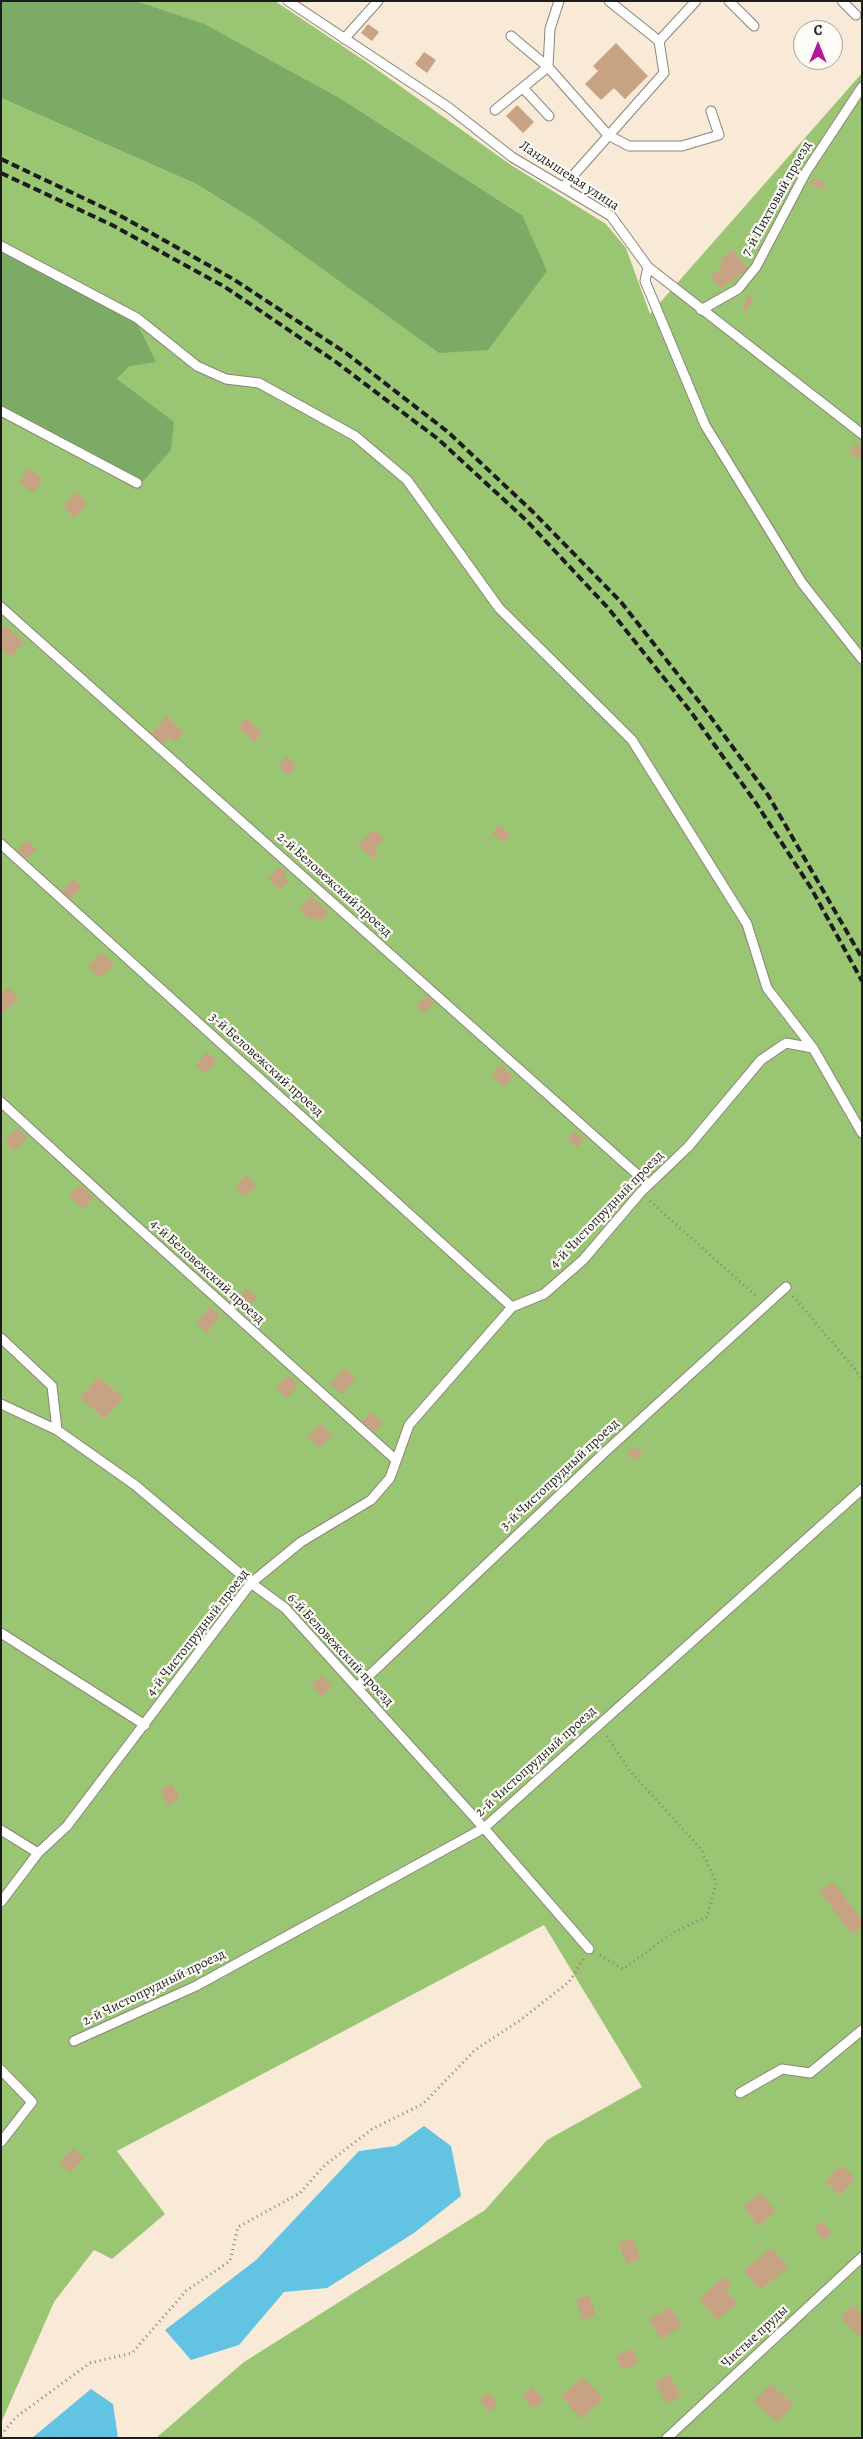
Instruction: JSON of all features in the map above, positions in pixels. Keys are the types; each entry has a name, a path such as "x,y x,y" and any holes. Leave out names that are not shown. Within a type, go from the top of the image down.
{"lane":[{"name":"Ландышевая улица","path":"288,1 448,107 512,157 611,216 648,267 862,434"},
{"path":"344,39 378,1"},
{"path":"496,110 548,67 550,29 559,1"},
{"path":"563,188 664,73 659,41 609,1"},
{"path":"659,41 696,1"},
{"path":"729,1 754,26"},
{"path":"842,1 856,15"},
{"path":"511,36 548,67 608,136 629,146 682,146 719,135 711,110"},
{"name":"7-й Пихтовый проезд","path":"701,310 738,289 756,267 806,172 862,87"},
{"path":"523,88 549,116"},
{"path":"1,246 136,318 197,366 226,379 259,383 355,436 407,480 500,608 632,740 747,924 767,988 813,1048 862,1133"},
{"path":"648,267 645,281 706,425 802,583 862,659"},
{"path":"1,411 137,483"},
{"name":"2-й Беловежский проезд","path":"1,607 648,1184"},
{"name":"3-й Беловежский проезд","path":"1,844 512,1306"},
{"name":"4-й Чистопрудный проезд","path":"1,1902 38,1853 67,1826 251,1583 301,1542 371,1500 390,1478 409,1425 512,1306 544,1294 583,1260 640,1192 688,1147 760,1060 786,1043 813,1048"},
{"name":"4-й Беловежский проезд","path":"1,1102 396,1460"},
{"name":"3-й Чистопрудный проезд","path":"357,1687 606,1451 786,1288"},
{"path":"1,1338 52,1386 57,1430"},
{"name":"6-й Беловежский проезд","path":"1,1404 57,1430 135,1484 251,1583 285,1608 484,1828 590,1949"},
{"name":"2-й Чистопрудный проезд","path":"74,2041 196,1986 484,1828 862,1489"},
{"path":"1,1633 144,1725"},
{"path":"1,1830 38,1853"},
{"path":"740,2093 782,2069 810,2073 862,2030"},
{"path":"1,2070 32,2102 1,2142"},
{"name":"Чистые пруды","path":"667,2438 862,2257"}],"path":[{"path":"640,1192 767,1305"},
{"path":"786,1288 862,1380"},
{"path":"1,2435 16,2417 90,2363 132,2353 186,2290 230,2261 238,2227 300,2193 325,2165 372,2129 423,2104 475,2050 519,2021 569,1982 590,1949 623,1969 674,1932 707,1917 716,1882 700,1849 630,1771 600,1724"}],"green space":[{"path":"1,1 137,1 205,24 340,98 522,215 547,271 488,350 439,353 259,223 196,184 1,98"},
{"path":"137,1 275,1 365,61 511,165 606,224 626,248 650,314 862,73 862,2438 156,2438 244,2362 485,2210 547,2140 642,2087 544,1925 117,2151 165,2214 112,2259 94,2250 54,2302 1,2423 1,415 117,379 130,366 1,251 1,98 196,184 259,223 522,215 340,98 205,24"},
{"path":"1,251 136,321 156,362 130,366 117,379 174,422 171,450 136,489 1,415"}],"water":[{"path":"424,2126 451,2146 461,2196 414,2233 327,2288 284,2292 239,2345 191,2360 165,2330 256,2260 359,2151 396,2146"},
{"path":"91,2389 113,2404 118,2438 32,2438"}],"building":[{"path":"368,24 379,32 372,41 361,33"},
{"path":"616,43 648,76 625,99 614,88 601,100 585,84 598,71 593,66"},
{"path":"424,52 436,60 427,73 415,64"},
{"path":"517,105 534,122 523,133 506,116"},
{"path":"813,178 826,183 823,189 810,184"},
{"path":"733,250 748,269 720,289 711,275 723,266 719,260"},
{"path":"749,295 754,298 747,311 742,309"},
{"path":"856,443 862,447 860,460 849,452"},
{"path":"29,468 43,479 33,493 19,482"},
{"path":"75,492 88,502 75,518 63,507"},
{"path":"5,625 24,642 11,657 1,649 1,629"},
{"path":"167,716 184,732 175,742 170,737 163,745 151,734"},
{"path":"246,718 262,733 254,742 238,727"},
{"path":"287,756 297,765 289,775 278,766"},
{"path":"499,825 511,835 504,843 492,833"},
{"path":"374,829 384,838 374,849 378,853 373,859 358,845"},
{"path":"27,840 37,849 27,859 17,850"},
{"path":"279,867 287,873 284,877 289,881 281,890 268,879"},
{"path":"73,879 82,887 70,899 62,891"},
{"path":"310,896 329,912 320,922 314,917 311,920 299,910"},
{"path":"101,952 114,964 100,978 88,966"},
{"path":"8,987 19,998 1,1015 1,994"},
{"path":"426,995 434,1003 424,1013 416,1006"},
{"path":"207,1052 217,1061 205,1074 196,1065"},
{"path":"500,1065 513,1076 504,1087 491,1075"},
{"path":"17,1128 27,1137 15,1151 5,1142"},
{"path":"574,1131 584,1139 577,1148 567,1140"},
{"path":"247,1175 257,1186 245,1197 235,1186"},
{"path":"80,1184 94,1198 83,1209 69,1196"},
{"path":"247,1288 257,1297 247,1307 238,1299"},
{"path":"209,1307 220,1316 207,1333 196,1324"},
{"path":"344,1368 356,1378 342,1394 330,1384"},
{"path":"288,1375 299,1385 287,1398 276,1388"},
{"path":"98,1377 123,1397 105,1419 80,1398"},
{"path":"370,1412 383,1423 375,1432 362,1422"},
{"path":"320,1423 332,1435 319,1448 307,1437"},
{"path":"635,1446 643,1454 635,1461 628,1453"},
{"path":"323,1675 332,1687 321,1696 312,1684"},
{"path":"172,1784 180,1798 168,1806 160,1791"},
{"path":"833,1882 862,1919 862,1927 852,1934 820,1892"},
{"path":"73,2148 84,2158 70,2173 59,2163"},
{"path":"841,2165 855,2178 840,2195 825,2182"},
{"path":"761,2193 776,2212 757,2226 743,2206"},
{"path":"824,2221 832,2234 822,2240 814,2227"},
{"path":"632,2238 641,2258 627,2264 618,2243"},
{"path":"772,2248 788,2268 760,2290 744,2270"},
{"path":"724,2277 731,2286 726,2291 737,2303 717,2320 699,2298"},
{"path":"589,2295 596,2316 582,2320 576,2299"},
{"path":"853,2305 862,2314 862,2339 840,2317"},
{"path":"670,2307 682,2326 661,2339 649,2320"},
{"path":"633,2349 638,2364 621,2370 616,2355"},
{"path":"669,2374 681,2396 667,2404 655,2382"},
{"path":"583,2377 603,2399 581,2419 561,2396"},
{"path":"771,2384 794,2405 777,2422 754,2401"},
{"path":"532,2387 544,2400 533,2409 522,2397"},
{"path":"489,2392 498,2405 488,2412 479,2399"}],"railway":[{"path":"1,159 119,215 233,279 346,353 448,432 533,512 621,602 701,704 768,795 862,958"},
{"path":"1,173 112,225 225,287 336,362 438,439 526,520 609,609 691,712 756,803 811,888 862,981"}]}
